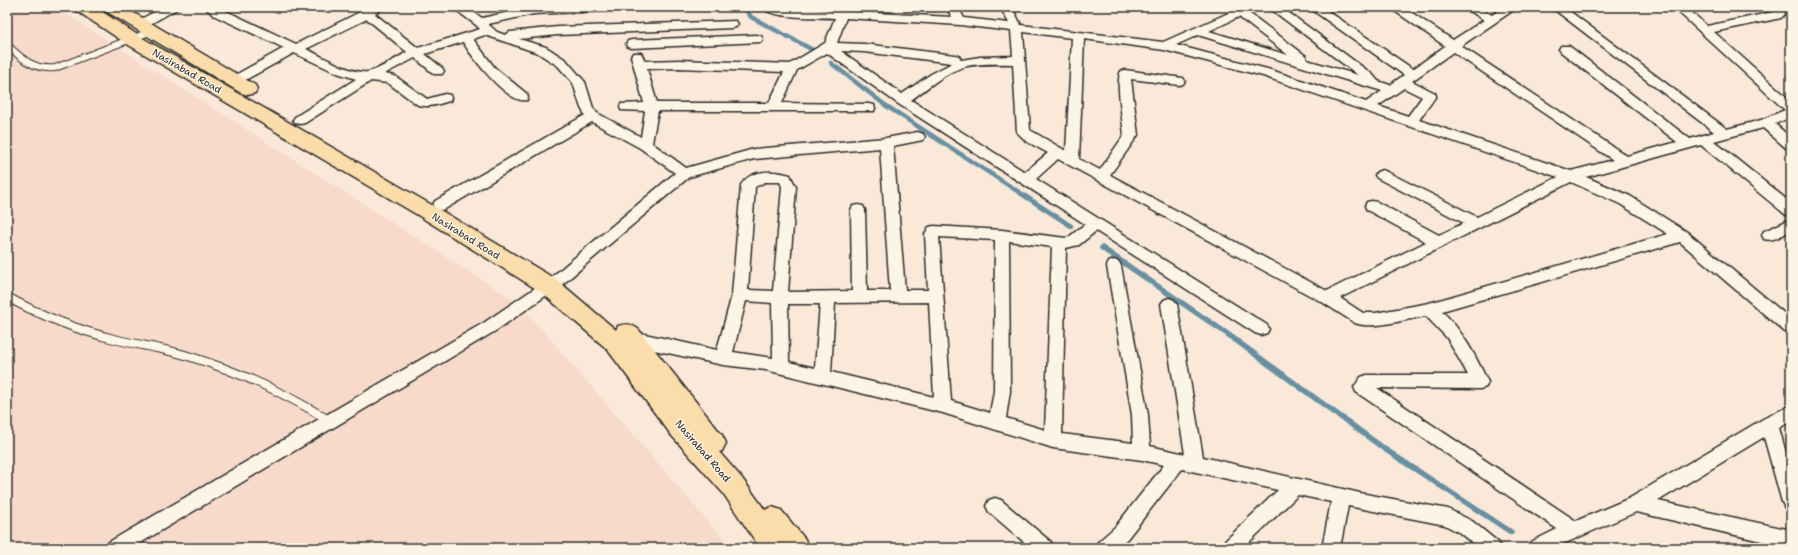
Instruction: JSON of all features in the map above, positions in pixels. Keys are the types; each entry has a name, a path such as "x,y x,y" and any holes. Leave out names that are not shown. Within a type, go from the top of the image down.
{"highway":[{"name":"Nasirabad Road","path":"83,7 142,31 234,81 440,206 554,282 623,340 795,548"},
{"name":"Nasirabad Road","path":"112,7 142,31 423,209 554,282"},
{"name":"Nasirabad Road","path":"623,340 681,428 732,485 776,548"}],"street":[{"path":"142,31 173,7"},
{"path":"211,7 217,12 341,70 368,77 383,77 391,79 423,102 428,103 445,98"},
{"path":"234,81 295,49 368,14 379,7"},
{"path":"458,7 483,27 501,37 542,50 562,63 579,82 587,108 592,116 645,145 684,173"},
{"path":"300,120 368,77 416,53 466,38 483,27 534,10 607,7"},
{"path":"768,7 778,11 842,14 879,12 1164,46 1267,73 1571,176 1625,200 1682,236 1791,328"},
{"path":"952,7 960,21"},
{"path":"1006,7 1017,28 1024,132 1031,138 1072,161 1327,298 1360,319 1375,320 1429,309 1682,236"},
{"path":"1164,46 1239,11 1252,7"},
{"path":"1274,7 1368,76 1375,85"},
{"path":"1314,7 1430,96 1410,122"},
{"path":"1395,7 1625,161"},
{"path":"1470,7 1492,20"},
{"path":"1368,107 1453,46 1512,7"},
{"path":"1557,7 1725,134"},
{"path":"1679,7 1791,108"},
{"path":"1706,30 1777,15 1780,13 1775,7"},
{"path":"1239,11 1310,64"},
{"path":"368,14 438,71"},
{"path":"640,64 792,68 824,49 833,40 842,14"},
{"path":"501,37 558,31 732,24"},
{"path":"626,28 652,99 651,126 645,145"},
{"path":"1196,31 1310,64 1392,90"},
{"path":"1072,161 1078,35"},
{"path":"466,38 478,59 487,69 522,97"},
{"path":"632,44 757,39"},
{"path":"824,49 864,48 955,59"},
{"path":"824,49 1026,179 1093,225 1261,329"},
{"path":"1565,49 1688,144"},
{"path":"902,100 934,78 958,65 974,62 1019,60"},
{"path":"774,107 792,68"},
{"path":"1102,177 1131,135 1125,90 1125,74 1178,81"},
{"path":"626,107 869,108"},
{"path":"1327,298 1571,176 1765,123 1791,112"},
{"path":"440,206 592,116"},
{"path":"1765,123 1791,145"},
{"path":"115,548 491,326 554,282 684,173 754,154 886,143 918,137"},
{"path":"1704,140 1791,211"},
{"path":"886,143 898,297"},
{"path":"1026,179 1058,152"},
{"path":"1382,175 1477,223"},
{"path":"724,358 740,295 748,185 753,180 759,178 780,176 785,178 789,187 780,298 780,367"},
{"path":"1372,206 1439,242"},
{"path":"858,210 860,297"},
{"path":"1769,235 1791,224"},
{"path":"943,406 932,234 934,231 1002,235 1066,242 1093,225"},
{"path":"996,422 1000,408 1002,391 1002,235"},
{"path":"1053,440 1066,242"},
{"path":"1114,266 1140,414 1142,452"},
{"path":"740,295 780,298 936,296"},
{"path":"823,377 828,297"},
{"path":"1104,548 1122,533 1186,463 1169,304"},
{"path":"1429,309 1442,318 1452,332 1462,347 1480,382 1380,381 1367,382 1362,387 1574,530"},
{"path":"623,340 724,358 766,363 943,406 1053,440 1142,452 1186,463 1341,496 1448,517 1466,527 1492,548"},
{"path":"1541,545 1636,504 1791,412"},
{"path":"1769,424 1791,502"},
{"path":"1230,548 1295,486"},
{"path":"1331,548 1341,496"},
{"path":"1636,504 1791,539"},
{"path":"995,506 1045,548"}],"lane":[{"path":"7,45 22,58 39,69 46,70 55,68 142,31"},
{"path":"7,297 57,321 105,337 186,355 238,373 300,402 330,421"}],"shaded area":[{"path":"7,7 55,7 520,304 731,548 7,548"}],"waterway":[{"path":"744,7 751,17 813,50"},
{"path":"831,63 885,105 1071,226"},
{"path":"1102,248 1226,333 1386,450 1511,532"}]}
